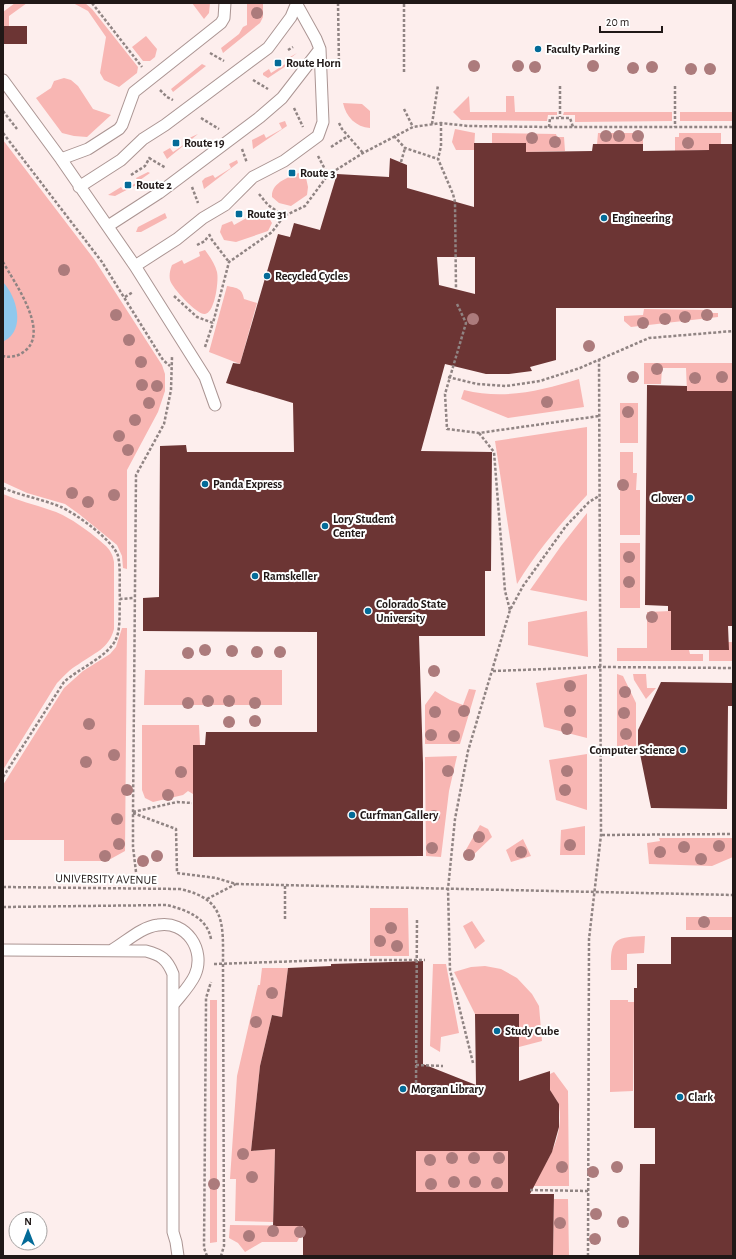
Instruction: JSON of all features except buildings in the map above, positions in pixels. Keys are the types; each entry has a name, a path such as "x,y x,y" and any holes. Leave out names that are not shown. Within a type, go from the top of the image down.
{"lane":[{"path":"61,159 88,150 119,129 122,125 131,96 150,78 221,23 224,18 225,3"},
{"path":"135,266 177,239 203,218 225,205 253,177 284,161 318,136 322,130 320,49 296,4"},
{"path":"79,187 121,160 143,140 268,48 291,17 296,4"},
{"path":"108,226 159,193 282,98 320,49"},
{"path":"3,80 61,159 135,266 205,377 215,405"},
{"path":"112,950 145,929 158,925 171,925 186,931 193,941 198,953 198,964 194,976 173,1005"},
{"path":"3,950 146,951 159,955 169,964 173,974 173,1232 178,1256"}],"path":[{"path":"92,3 150,78 167,97 232,138 241,146 259,193 268,205 284,216"},
{"path":"338,3 339,67"},
{"path":"404,3 404,72"},
{"path":"432,124 438,85"},
{"path":"560,86 560,117"},
{"path":"675,86 675,127"},
{"path":"404,109 413,127"},
{"path":"549,127 550,118 560,117 570,118 573,127"},
{"path":"339,123 342,129 363,153"},
{"path":"441,123 441,146 438,159 455,202 456,289"},
{"path":"206,344 229,262 272,232 284,216 305,206 328,175 363,153 413,127 441,123 468,126 733,127"},
{"path":"3,133 102,262 163,360 171,366 171,390 164,424 136,475 133,812 133,847 136,872"},
{"path":"394,136 405,148 438,159"},
{"path":"401,162 405,148"},
{"path":"319,157 328,175"},
{"path":"212,240 229,262"},
{"path":"3,262 28,308 34,333 30,346 23,353 15,357 3,356"},
{"path":"172,294 197,317 213,323"},
{"path":"457,304 466,323 448,377 444,394 447,429 479,433 599,416"},
{"path":"448,377 477,384 506,386 540,381 580,368 649,338 733,332"},
{"path":"588,1256 590,939 596,894 601,835 599,359"},
{"path":"479,433 494,452 505,591 510,610"},
{"path":"3,488 17,494 61,507 84,521 110,543 118,556 120,599 116,639 102,654 74,673 64,682 3,777"},
{"path":"473,1063 450,970 448,889 455,819 468,751 510,610 522,586 566,526 589,502 599,496"},
{"path":"120,599 134,598"},
{"path":"493,671 600,667 733,668"},
{"path":"133,812 177,802 192,802"},
{"path":"133,812 176,829 177,873 216,878 236,884 596,894 733,895"},
{"path":"601,835 733,834"},
{"path":"221,1256 224,1246 223,926 217,911 207,899 236,884"},
{"path":"285,886 285,919"},
{"name":"UNIVERSITY AVENUE","path":"3,887 180,889 196,892 207,899"},
{"path":"416,1088 417,918"},
{"path":"198,964 332,960 425,960"},
{"path":"416,1065 443,1066"},
{"path":"530,1190 588,1191"}],"shaded area":[{"path":"15,3 27,3 9,16 9,26 3,26 3,12"},
{"path":"73,3 85,3 92,9 138,67 137,73 119,87 104,80 100,73 106,37 88,11"},
{"path":"192,3 210,3 209,13 204,19"},
{"path":"247,3 263,3 263,17 260,23 223,53 221,48 239,34 243,27 247,25"},
{"path":"146,36 157,49 155,57 150,61 143,61 132,47"},
{"path":"297,53 288,60 289,64 268,78 263,75 263,73 269,69 271,73 287,63 285,60"},
{"path":"202,64 206,66 173,92 171,89"},
{"path":"64,78 71,80 78,86 93,109 111,115 87,137 62,133 36,98 51,88 54,81"},
{"path":"469,96 470,112 506,112 506,96 514,96 515,112 557,112 557,115 548,115 547,121 461,120 453,112"},
{"path":"343,103 362,104 370,111 370,128 360,126 352,120 344,108"},
{"path":"564,112 672,112 672,121 575,122 575,115 563,115"},
{"path":"680,112 733,112 733,121 680,121"},
{"path":"285,121 287,126 253,149 252,140 264,134 266,138 282,129 279,123"},
{"path":"455,129 475,133 474,150 456,150 452,142"},
{"path":"492,133 556,134 557,137 564,137 565,151 526,152 526,143 492,143"},
{"path":"598,133 643,133 643,144 597,144"},
{"path":"679,133 721,133 721,144 709,144 709,150 675,151 675,137 679,137"},
{"path":"198,134 167,159 163,152 170,148 173,152 188,142 187,139"},
{"path":"3,140 94,259 162,365 165,374 165,391 158,412 127,470 127,569 123,568 122,556 117,545 65,504 27,493 3,482"},
{"path":"237,160 238,163 204,189 202,181 205,178 213,175 215,178 231,168 229,164"},
{"path":"148,172 150,173 140,180 140,183 115,196 108,195 121,187 123,190 138,182 136,178"},
{"path":"301,172 305,173 308,187 307,195 291,206 279,203 272,197 275,187 278,184"},
{"path":"253,210 269,218 272,223 268,231 236,242 224,240 220,232 222,225 232,221 234,225 250,216 249,212"},
{"path":"165,213 167,218 141,232 136,232 138,227"},
{"path":"205,250 217,272 217,289 214,302 205,314 191,306 175,289 170,280 170,271 172,265 182,260 184,264 200,256 199,252"},
{"path":"227,286 238,289 242,293 244,299 257,303 240,364 209,352"},
{"path":"644,309 711,310 711,313 718,313 718,317 631,327 624,321 624,316 643,315"},
{"path":"644,363 733,363 733,391 687,391 686,368 662,368 661,384 644,384"},
{"path":"579,379 584,407 508,418 461,399 464,390 493,394 522,393"},
{"path":"620,403 638,403 638,443 620,443"},
{"path":"587,427 587,495 550,538 517,584 495,441"},
{"path":"620,452 633,452 633,473 637,473 636,490 640,490 640,535 620,535"},
{"path":"3,494 59,513 88,531 108,548 112,554 114,562 114,629 112,636 105,646 73,668 57,683 3,770"},
{"path":"587,513 587,601 530,590 561,546"},
{"path":"620,543 640,543 640,608 620,608"},
{"path":"587,611 588,657 528,645 528,622"},
{"path":"671,611 671,650 689,650 690,654 703,654 703,661 617,661 617,648 647,648 647,612"},
{"path":"122,628 127,628 125,851 107,861 64,861 64,840 3,840 3,785 64,688 83,671 110,654 116,647"},
{"path":"728,642 733,642 733,661 709,661 709,650 728,650"},
{"path":"145,670 282,670 282,705 144,705"},
{"path":"587,674 587,738 544,727 536,683"},
{"path":"617,674 623,676 636,703 636,755 617,755"},
{"path":"633,674 646,674 647,688 656,688 646,699 634,680"},
{"path":"469,689 476,690 460,744 425,744 425,705 435,691 450,700 463,705"},
{"path":"142,725 199,725 200,745 193,745 193,794 188,791 183,795 153,802 145,798 142,790"},
{"path":"587,754 587,810 556,800 549,760"},
{"path":"457,756 449,791 441,857 426,856 425,757"},
{"path":"480,825 488,829 492,837 469,859 463,855"},
{"path":"585,826 585,855 560,855 561,830"},
{"path":"659,838 733,838 733,857 712,866 649,864 647,843 660,841"},
{"path":"523,839 531,856 511,862 506,850"},
{"path":"370,908 408,908 409,956 370,956"},
{"path":"686,917 733,917 733,930 686,930"},
{"path":"472,921 485,941 475,949 463,926"},
{"path":"645,936 644,953 627,954 627,970 611,970 613,946 616,942 627,937"},
{"path":"433,964 446,964 459,1033 441,1037 440,1052 430,1046"},
{"path":"485,966 501,969 517,978 532,994 539,1006 542,1041 519,1047 475,1014 454,972 471,967"},
{"path":"262,968 288,968 282,1017 272,1015 260,1066 251,1151 275,1149 273,1222 235,1221 236,1179 230,1179 237,1076 258,985 260,985"},
{"path":"210,1000 217,1000 217,1242 210,1243"},
{"path":"610,1000 628,1000 628,1002 634,1002 633,1091 610,1092"},
{"path":"554,1072 568,1091 569,1186 530,1186 543,1168 557,1138 560,1117 559,1106 550,1088 550,1074"},
{"path":"416,1139 418,1151 488,1151 493,1140 509,1141 508,1192 416,1192"},
{"path":"554,1199 568,1199 569,1256 553,1256"},
{"path":"230,1225 316,1226 316,1235 300,1236 297,1242 262,1242 245,1252 238,1243 229,1238"}],"water":[{"path":"3,282 12,296 17,313 15,329 11,336 4,341"}],"place":[{"name":"Faculty Parking","path":"538,49"},
{"name":"Route Horn","path":"278,63"},
{"name":"Route 19","path":"176,143"},
{"name":"Route 3","path":"292,173"},
{"name":"Route 2","path":"128,185"},
{"name":"Route 31","path":"239,214"},
{"name":"Engineering","path":"604,218"},
{"name":"Recycled Cycles","path":"267,276"},
{"name":"Panda Express","path":"205,484"},
{"name":"Glover","path":"690,498"},
{"name":"Lory Student Center","path":"325,526"},
{"name":"Ramskeller","path":"255,576"},
{"name":"Colorado State University","path":"368,611"},
{"name":"Computer Science","path":"683,750"},
{"name":"Curfman Gallery","path":"352,815"},
{"name":"Study Cube","path":"497,1031"},
{"name":"Morgan Library","path":"403,1089"},
{"name":"Clark","path":"680,1097"}]}
